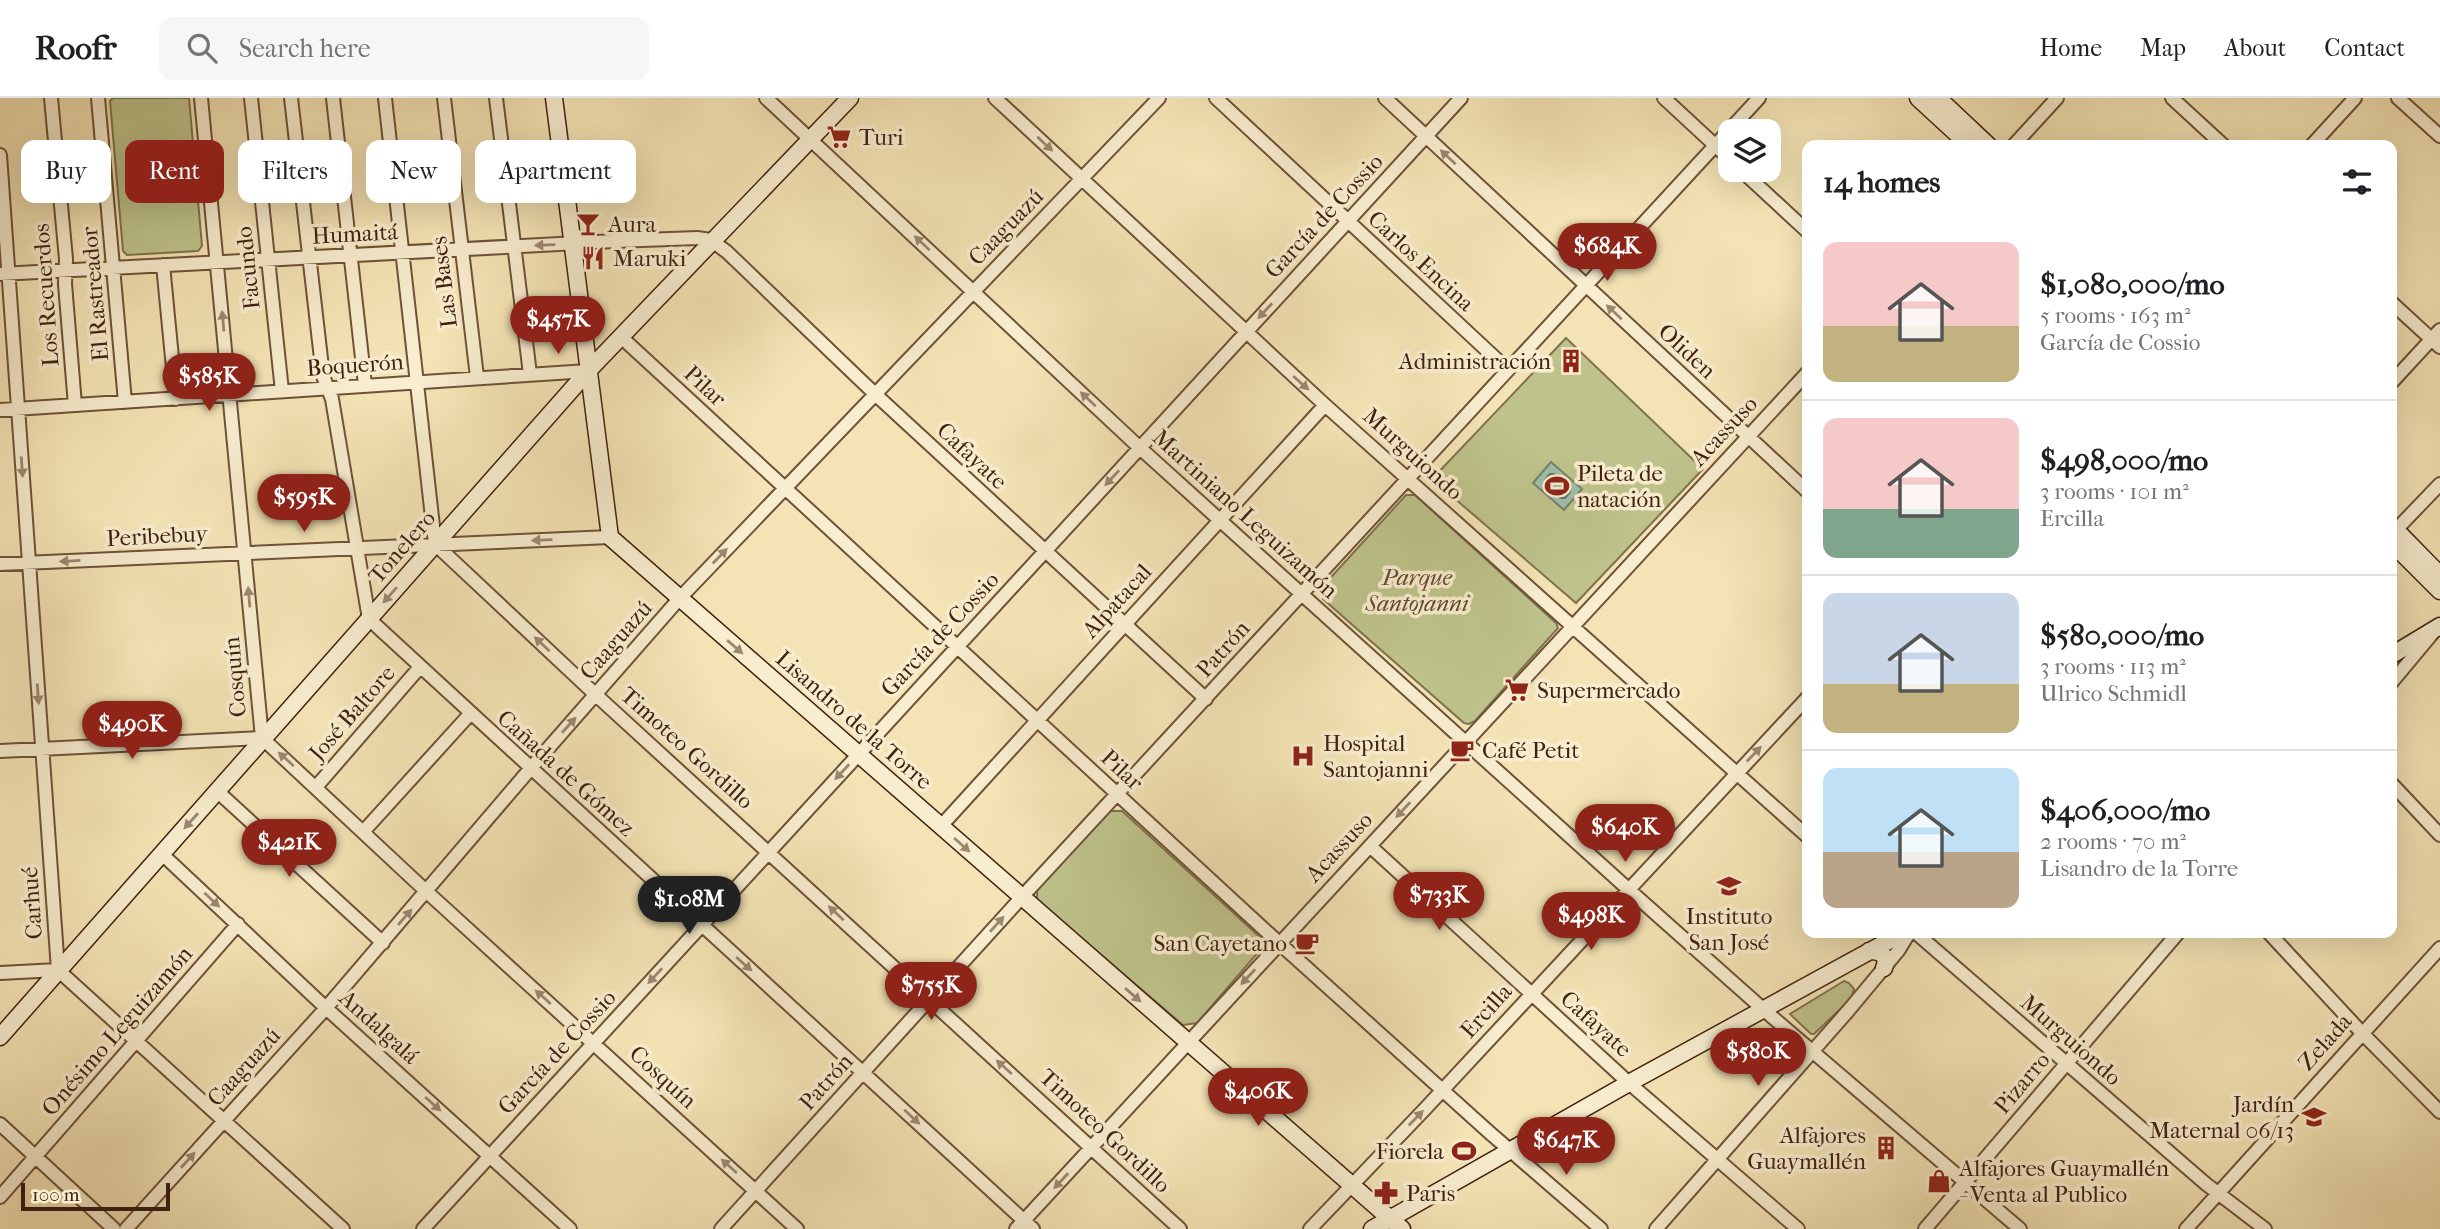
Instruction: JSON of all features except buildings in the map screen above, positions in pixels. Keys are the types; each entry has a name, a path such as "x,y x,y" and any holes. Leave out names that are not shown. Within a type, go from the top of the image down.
{"street":[{"name":"Los Recuerdos","path":"51,98 75,405"},
{"name":"El Rastreador","path":"99,98 125,402"},
{"name":"Cosquín","path":"201,98 262,738 797,1229"},
{"name":"Facundo","path":"251,98 282,391"},
{"path":"291,98 323,376 332,399 369,618"},
{"path":"333,98 365,385"},
{"path":"385,98 435,544"},
{"name":"Las Bases","path":"444,98 477,377"},
{"path":"496,98 530,374"},
{"path":"554,98 610,537"},
{"name":"Martiniano Leguizamón","path":"766,98 1140,447 1628,889 1763,1010 2020,1229"},
{"name":"Tonelero","path":"0,1037 588,371 850,98"},
{"name":"Murguiondo","path":"995,98 1325,405 1802,831"},
{"name":"Caaguazú","path":"126,1229 326,1008 679,599 1159,98"},
{"name":"Carlos Encina","path":"1216,98 1507,369"},
{"name":"Oliden","path":"1385,98 1802,486"},
{"name":"García de Cossio","path":"423,1229 1461,98"},
{"path":"1664,98 1718,149"},
{"name":"Patrón","path":"721,1229 1021,898 1759,98"},
{"path":"1918,98 1964,140"},
{"path":"1938,98 1983,140"},
{"path":"2019,140 2057,98"},
{"path":"2172,98 2218,140"},
{"path":"2317,140 2355,98"},
{"path":"2398,98 2440,136"},
{"name":"Carhué","path":"0,155 4,274 18,409 58,970 343,1229"},
{"path":"1754,182 1802,226"},
{"name":"Humaitá","path":"4,274 514,246 696,238 711,240"},
{"name":"Cafayate","path":"711,240 727,252 1044,552 1206,699"},
{"path":"163,265 176,399"},
{"path":"2397,307 2437,339 2397,377"},
{"name":"Pilar","path":"620,336 1279,943 1601,1229"},
{"name":"Boquerón","path":"0,410 588,371"},
{"name":"Acassuso","path":"1024,1226 1188,1042 1802,378"},
{"name":"Alpatacal","path":"941,826 1325,405"},
{"path":"2397,529 2440,484"},
{"name":"Peribebuy","path":"0,564 610,537"},
{"name":"Lisandro de la Torre","path":"610,537 1396,1224"},
{"path":"2397,537 2440,575"},
{"path":"2397,538 2440,591"},
{"name":"Timoteo Gordillo","path":"435,544 596,695 1181,1229"},
{"name":"Cañada de Gómez","path":"369,618 470,714 863,1072 1024,1226"},
{"path":"2397,651 2438,628"},
{"path":"2397,676 2438,628"},
{"name":"José Baltore","path":"316,787 420,667"},
{"name":"Ercilla","path":"1310,1229 1443,1090 1802,703"},
{"path":"363,832 470,714"},
{"path":"0,751 262,738"},
{"path":"2397,789 2440,835"},
{"path":"217,791 383,943"},
{"name":"Cafayate","path":"1370,846 1629,1083 1798,1229"},
{"name":"Andalgalá","path":"162,854 326,1008 570,1229"},
{"name":"Onésimo Leguizamón","path":"0,1197 238,924"},
{"path":"1372,1229 1396,1224 1510,1150 1894,938"},
{"path":"1656,1229 1884,968 1905,938"},
{"name":"Murguiondo","path":"1922,938 2264,1229"},
{"name":"Pizarro","path":"1925,1229 2174,938"},
{"path":"2274,938 2440,1112"},
{"name":"Zelada","path":"2186,1229 2440,947"},
{"path":"1869,951 1883,955 1886,959 1884,968"},
{"path":"0,973 58,970"},
{"path":"0,1124 114,1229"}],"green space":[{"path":"113,98 189,98 193,140 125,140 125,203 198,203 202,246 198,251 127,255 123,251 110,101"},
{"path":"1566,338 1703,469 1576,603 1432,479"},
{"name":"Parque Santojanni","path":"1406,495 1415,495 1556,623 1558,628 1475,721 1469,724 1464,723 1323,599 1323,586"},
{"path":"1110,811 1122,811 1261,938 1261,949 1197,1023 1183,1025 1037,900 1037,889"},
{"path":"1844,981 1854,989 1851,999 1814,1034 1790,1014"}],"water":[{"name":"Pileta de natación","path":"1551,462 1582,489 1564,510 1533,483"}],"place":[{"name":"Turi","path":"839,137"},
{"name":"Aura","path":"588,224"},
{"name":"Maruki","path":"593,258"},
{"name":"Administración","path":"1571,361"},
{"name":"Pileta de natación","path":"1557,486"},
{"name":"Supermercado","path":"1517,690"},
{"name":"Café Petit","path":"1462,750"},
{"name":"Hospital Santojanni","path":"1303,756"},
{"name":"Instituto San José","path":"1729,886"},
{"name":"San Cayetano","path":"1307,943"},
{"name":"Jardín Maternal 06/13","path":"2314,1117"},
{"name":"Alfajores Guaymallén","path":"1886,1148"},
{"name":"Fiorela","path":"1464,1151"},
{"name":"Alfajores Guaymallén - Venta al Publico","path":"1939,1181"},
{"name":"Paris","path":"1386,1193"}]}
